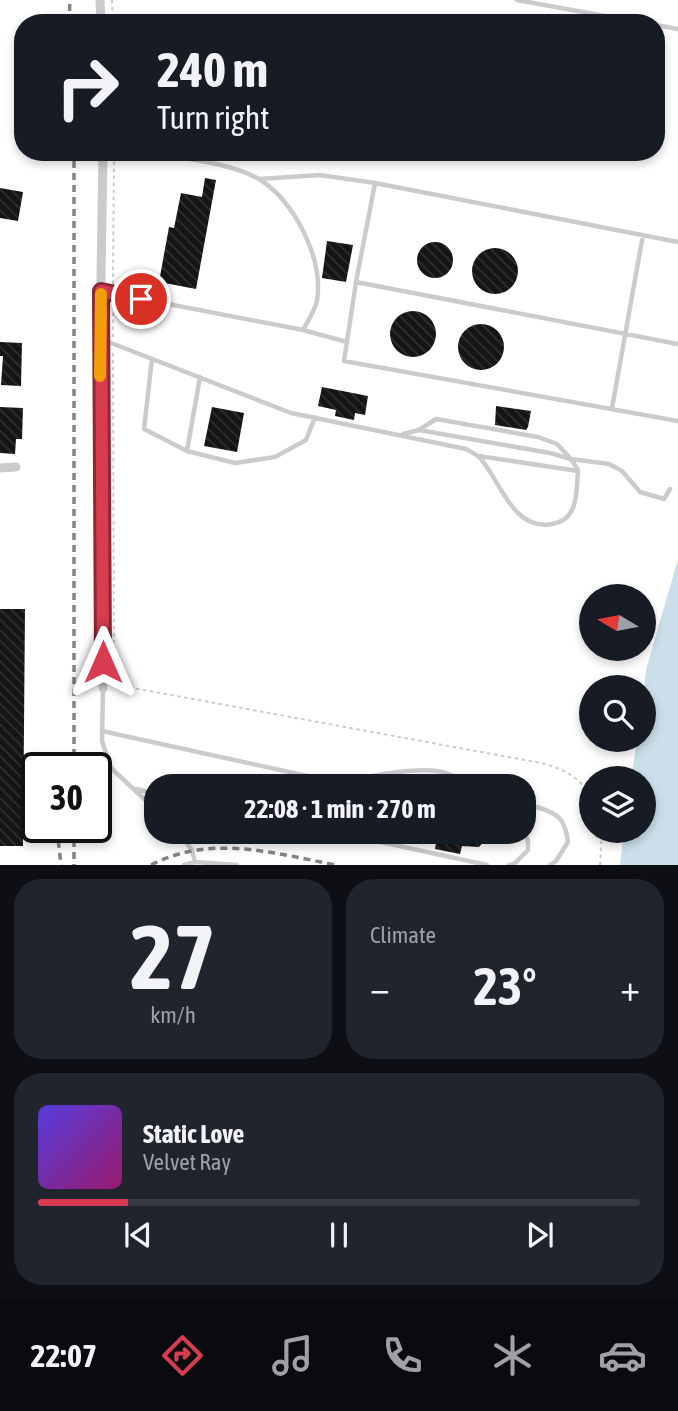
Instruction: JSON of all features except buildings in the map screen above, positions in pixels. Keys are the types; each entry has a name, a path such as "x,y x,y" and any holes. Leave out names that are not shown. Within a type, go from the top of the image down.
{"street":[{"path":"103,161 100,338 103,688"},
{"path":"0,468 16,467"}],"lane":[{"path":"517,0 594,14"},
{"path":"196,161 223,166 259,179 299,221 312,253 317,285 316,303 303,330"},
{"path":"259,179 320,174 678,242"},
{"path":"375,183 344,361 678,421"},
{"path":"612,408 643,235"},
{"path":"356,282 678,344"},
{"path":"101,291 303,330 347,342"},
{"path":"100,338 291,413 466,449 479,456 578,471"},
{"path":"152,359 144,429 187,451 236,463 275,457 306,440 315,417"},
{"path":"187,451 200,377"},
{"path":"401,435 419,430 436,419 557,444 578,471 575,505 570,516 559,523 537,524 518,513 479,456"},
{"path":"419,430 609,464 622,471 640,492 652,497 664,499 670,489"},
{"path":"103,688 102,741 111,768 144,798"},
{"path":"102,731 298,774"},
{"path":"392,774 414,771 449,774"},
{"path":"135,789 144,791"},
{"path":"536,808 556,813 566,828 568,842 556,861 550,865"},
{"path":"187,844 195,862"},
{"path":"390,844 487,865"},
{"path":"509,865 514,864 528,850 528,844"},
{"path":"184,865 195,862 237,865"}],"path":[{"path":"114,161 114,677 117,682 122,686 541,763 561,768 579,780"},
{"path":"600,865 601,843"}],"water":[{"path":"678,546 678,865 620,865 623,843 656,843 656,766 633,766 635,752 656,752 656,675 644,675 644,671 646,662 656,662 656,627"}],"pier":[{"path":"678,543 678,559 656,635 656,610 675,545"},
{"path":"643,662 648,662 646,675 641,675"}],"railway":[{"path":"69,14 70,0"},
{"path":"74,161 74,752"},
{"path":"59,843 61,865"},
{"path":"74,843 74,865"},
{"path":"151,865 196,850 219,848 266,852 336,865"}],"slow traffic":[{"path":"100,376 101,294"}],"route":[{"path":"103,662 101,291 141,299"}]}
